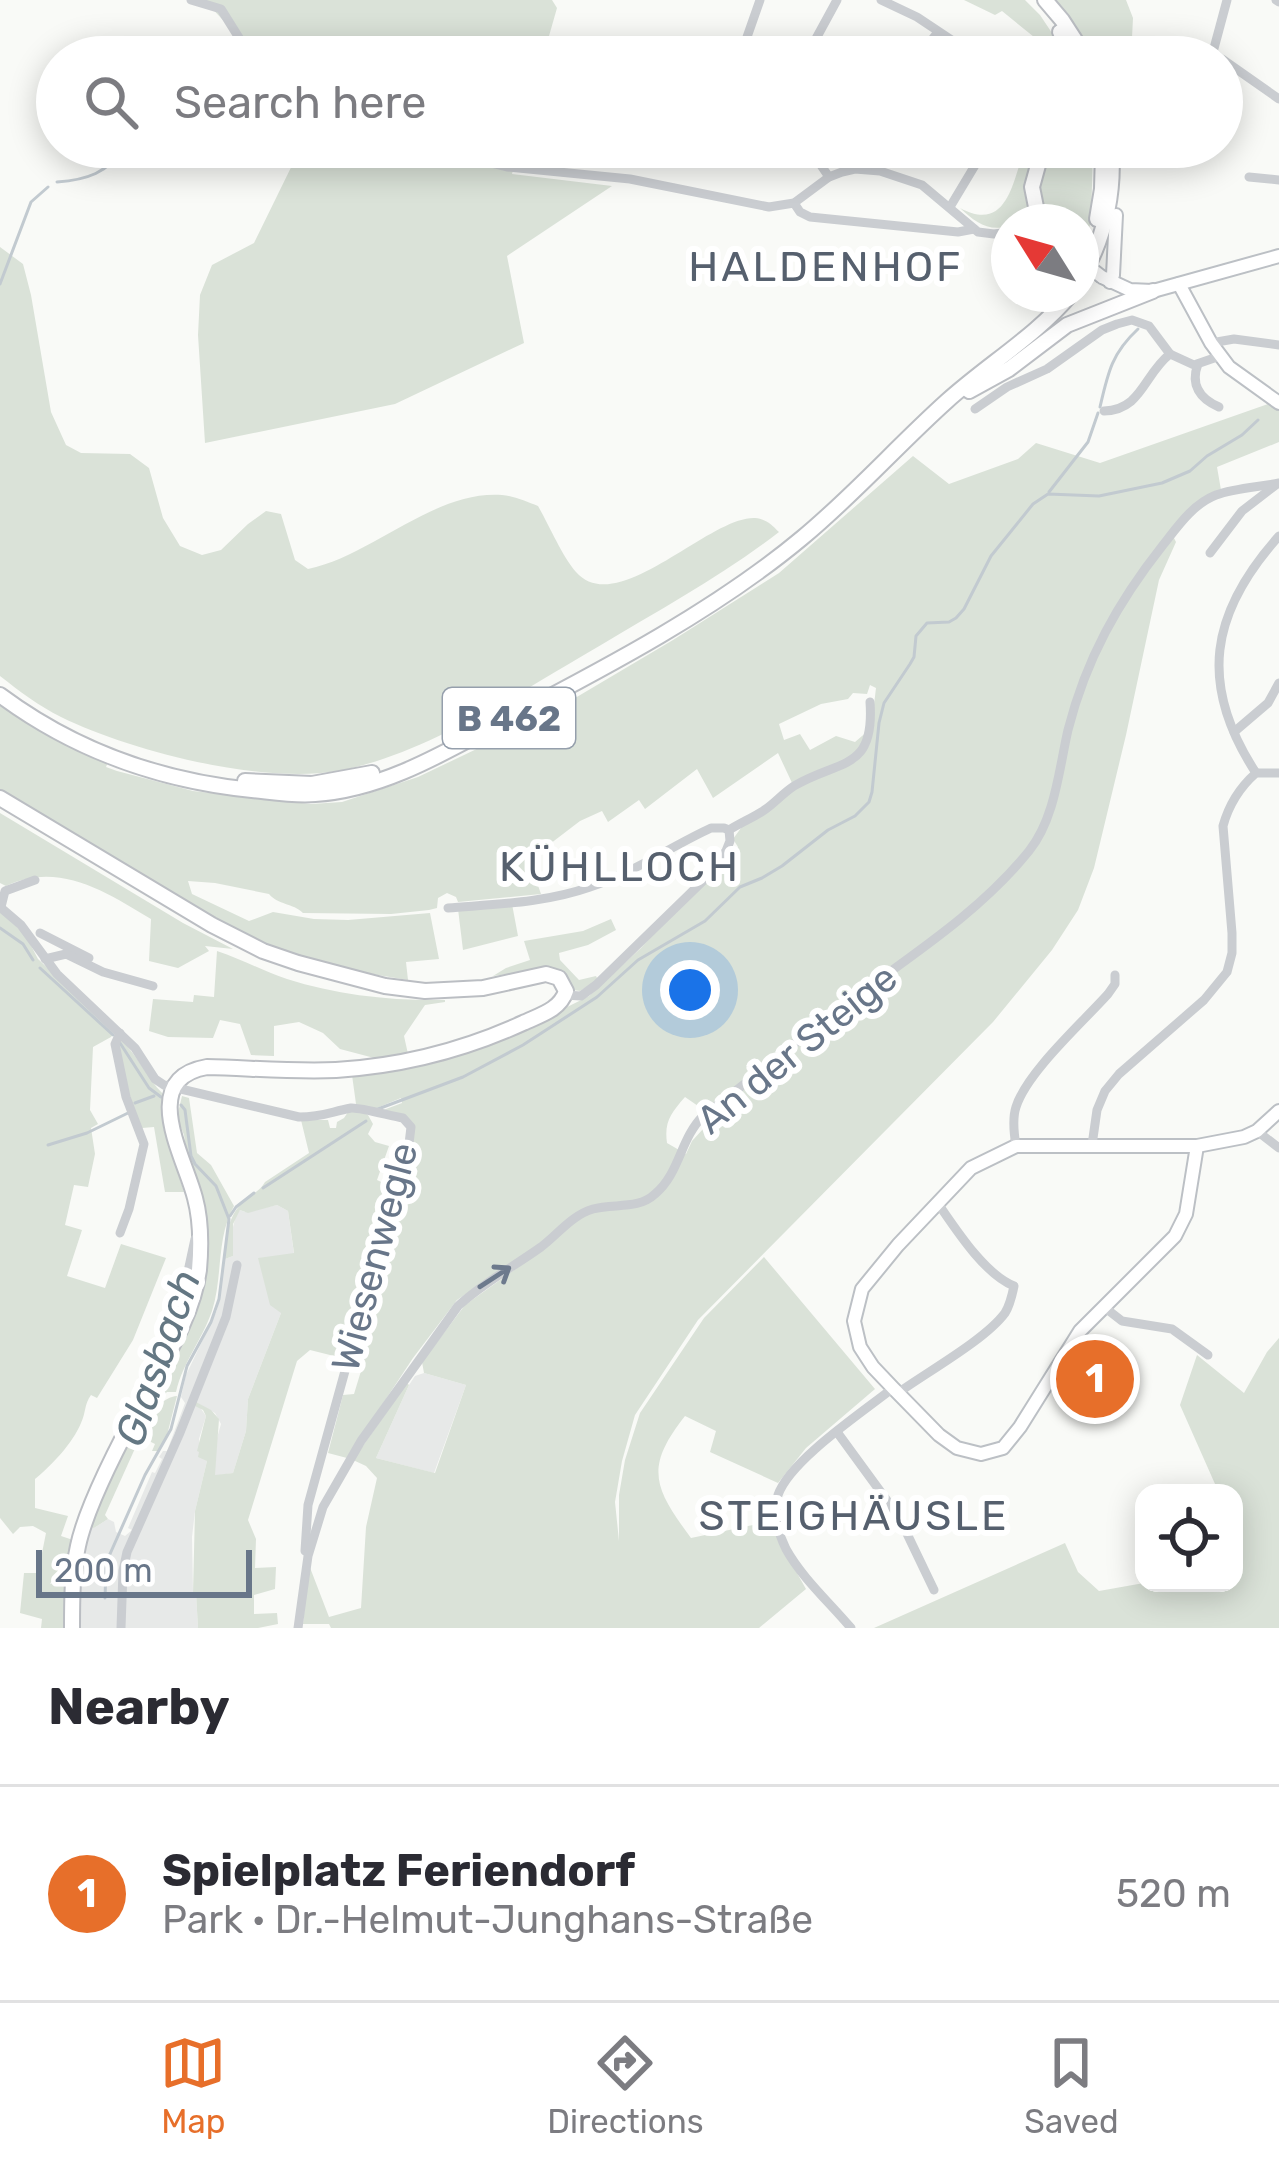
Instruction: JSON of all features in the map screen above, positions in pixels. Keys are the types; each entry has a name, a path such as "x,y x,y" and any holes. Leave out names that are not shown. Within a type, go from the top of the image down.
{"main road":[{"path":"1034,0 1063,36"},
{"path":"1045,0 1072,36"},
{"path":"1035,204 1032,187 1037,168"},
{"path":"1099,210 1104,168"},
{"path":"1109,168 1116,215"},
{"path":"1099,243 1112,184"},
{"path":"946,397 994,379 1066,326 1153,291"},
{"name":"B 462","path":"0,686 100,744 162,766 235,780 313,784 375,772 556,685 722,588 802,528 1042,312"},
{"name":"B 462","path":"0,695 100,752 164,776 314,795 381,779 565,689 763,569 821,522 946,397 1054,312"},
{"path":"0,803 138,891 239,948 312,975 364,986 428,991 483,988 546,974 562,981 565,995 554,1008 520,1024 432,1056 336,1070 207,1067 185,1074 174,1089 170,1120 199,1222 194,1294 80,1537 72,1628"}],"street":[{"path":"190,0 221,9 238,36"},
{"path":"747,36 760,0"},
{"path":"817,36 837,0"},
{"path":"881,0 944,36"},
{"path":"1220,36 1227,0"},
{"path":"935,36 938,32"},
{"path":"1243,74 1279,99"},
{"path":"517,168 630,179 769,207 794,202 829,177 866,169 922,184 974,229 991,234"},
{"path":"823,168 829,177"},
{"path":"950,207 973,168"},
{"path":"1249,177 1279,180"},
{"path":"794,202 811,218 958,232 974,229"},
{"path":"1106,279 1113,274 1116,215"},
{"path":"1099,274 1130,290 1153,291 1279,256"},
{"path":"1179,284 1215,350 1236,374 1279,403"},
{"path":"975,409 1007,387 1047,369 1102,329 1132,320 1149,326 1170,354 1198,364"},
{"path":"1219,407 1196,390 1198,364 1234,339 1279,345"},
{"path":"1104,411 1130,404 1170,354"},
{"name":"An der Steige","path":"298,1628 308,1556 323,1507 339,1476 458,1306 575,1218 593,1209 644,1203 654,1196 672,1174 696,1123 946,931 1020,862 1047,820 1073,712 1099,640 1119,604 1197,507 1216,496 1279,483 1242,511 1210,553"},
{"path":"1256,773 1226,716 1219,679 1221,636 1239,587 1279,536"},
{"path":"1234,732 1268,703 1279,683"},
{"path":"448,908 549,898 589,888 711,828 729,830 766,809 790,788 854,758 869,735 870,702"},
{"path":"1092,1144 1096,1111 1105,1091 1204,1000 1227,972 1232,933 1223,826 1234,797 1256,773 1279,772"},
{"path":"565,995 581,996 596,985 706,878 730,842 729,830"},
{"path":"35,880 5,891 0,907 45,959 136,1048 155,1079 174,1089"},
{"path":"40,933 78,951 96,963 96,968"},
{"path":"45,959 66,954 153,986"},
{"path":"1016,1146 1016,1107 1039,1070 1108,994 1115,975"},
{"path":"120,1033 115,1044 126,1097 144,1144 120,1233"},
{"name":"Wiesenwegle","path":"174,1089 299,1117 318,1118 360,1108 403,1118 410,1127 412,1139 386,1222 370,1312 348,1360 308,1505 304,1549 308,1556"},
{"path":"1197,1146 1186,1214 1175,1236 1067,1349 1003,1448 981,1454 957,1448 896,1391 860,1347 854,1321 862,1289 971,1168 1016,1146 1197,1146 1244,1137 1279,1111"},
{"path":"1257,1131 1279,1148"},
{"path":"851,1628 788,1551 777,1524 776,1501 780,1489 807,1457 896,1391 968,1346 1005,1312 1012,1299 1014,1286 1000,1280 937,1202"},
{"path":"121,1628 127,1552 226,1317 237,1265"},
{"path":"1104,1306 1122,1321 1172,1328 1208,1355"},
{"path":"837,1432 898,1517 934,1590"}],"shaded area":[{"path":"204,0 552,0 557,8 549,36 238,36"},
{"path":"964,0 1025,0 1054,36 1033,36 1002,11 995,15"},
{"path":"1052,0 1126,0 1133,18 1132,36 1079,36"},
{"path":"291,168 513,168 512,174 612,186 507,256 524,343 395,404 205,443 200,295 212,265 254,243"},
{"path":"1018,168 1031,168 1029,204 1002,204"},
{"path":"1044,168 1092,168 1091,204 1042,203"},
{"path":"960,208 976,214 989,214 991,227"},
{"path":"0,247 23,264 51,412 66,445 81,453 130,454 149,468 163,518 180,546 202,555 221,550 266,511 281,514 295,560 308,569 356,551 452,503 502,495 538,506 576,572 594,583 615,583 639,575 736,522 755,518 779,532 692,591 507,700 438,736 370,763 337,771 271,773 196,762 122,742 61,717 0,676"},
{"path":"1268,404 1279,409 1279,442 1217,467 1221,490 1170,530 1176,542 1159,580 1094,868 1078,910 993,1022 698,1320 635,1415 622,1461 615,1502 619,1541 619,1495 640,1413 704,1318 764,1257 875,1389 806,1448 778,1483 710,1452 716,1431 685,1416 663,1450 659,1478 669,1505 691,1538 772,1521 806,1589 759,1628 331,1628 329,1624 303,1624 309,1565 329,1617 361,1608 366,1527 377,1478 353,1460 407,1383 376,1458 435,1473 466,1385 424,1373 422,1362 465,1305 524,1263 520,1257 457,1300 347,1458 328,1453 343,1395 354,1394 361,1371 349,1368 368,1327 377,1267 414,1137 404,1116 378,1112 402,1103 401,1098 372,1110 356,1104 352,1075 429,1063 496,1043 589,996 712,877 726,857 733,857 738,847 733,839 746,821 795,788 846,767 861,755 869,746 876,688 870,685 867,694 853,693 848,699 821,704 779,724 784,740 800,734 810,750 836,736 855,742 869,730 848,759 793,785 778,753 713,798 697,769 645,809 639,800 608,822 602,811 580,821 529,860 541,894 458,902 447,893 438,898 437,908 429,910 303,913 269,894 188,881 192,894 249,921 273,912 348,920 430,913 439,959 406,962 408,980 335,968 254,940 0,791 0,701 117,771 193,791 311,804 342,802 418,777 508,734 673,640 779,573 913,456 949,484 1018,459 1036,443 1100,463","holes":["685,1097 714,1117 686,1154 667,1143 670,1118"]},
{"path":"0,813 233,949 205,946 209,951 178,968 149,961 151,919 117,899 63,878 0,883"},
{"path":"512,904 518,936 463,950 458,909"},
{"path":"0,911 26,936 38,959 115,1032 93,1047 90,1110 98,1124 91,1128 95,1154 88,1187 74,1185 65,1225 82,1230 67,1276 105,1288 121,1244 166,1258 133,1340 97,1398 91,1395 73,1438 35,1479 35,1508 68,1516 61,1536 73,1540 65,1628 41,1628 42,1619 20,1613 24,1573 38,1573 46,1533 33,1526 20,1527 13,1534 0,1518"},
{"path":"611,919 616,930 559,953 579,980 596,976 598,980 580,991 573,990 556,968 493,976 530,960 524,941 583,931"},
{"path":"217,951 325,989 445,1002 425,1005 404,1036 408,1054 378,1059 340,1049 323,1033 299,1022 274,1026 274,1056 251,1055 240,1024 220,1020 213,1038 168,1037 149,1031 153,999 193,1002 194,995 214,997"},
{"path":"120,1039 163,1094 163,1127 184,1192 165,1192 154,1127 142,1128 128,1097 117,1044"},
{"path":"182,1096 189,1098 197,1153 211,1165 234,1206 208,1322 176,1392 167,1392 143,1410 201,1283 188,1161 177,1117"},
{"path":"362,1111 373,1124 368,1134 389,1146 377,1180 396,1189 369,1305 346,1359 310,1350 297,1361 248,1520 256,1539 255,1568 276,1567 275,1589 254,1595 254,1614 277,1613 278,1624 198,1628 193,1593 195,1511 207,1461 198,1457 206,1416 196,1402 219,1419 215,1475 233,1473 246,1431 248,1399 281,1313 270,1305 258,1258 294,1253 288,1211 277,1205 248,1213 240,1210 233,1224 233,1256 225,1259 231,1221 243,1202 265,1182 309,1153 301,1120 328,1120 330,1128 336,1128 348,1112"},
{"path":"277,1205 288,1211 294,1254 281,1313 248,1399 246,1431 233,1473 214,1476 221,1424 215,1413 197,1403 206,1416 199,1439 207,1461 192,1537 198,1628 75,1628 78,1572 89,1527 108,1519 116,1532 125,1536 132,1530 128,1528 185,1403 181,1397 186,1375 217,1310 225,1259 233,1256 236,1215 240,1210"},
{"path":"1279,1338 1279,1628 874,1628 1065,1543 1078,1572 1099,1591 1135,1585 1135,1592 1243,1592 1243,1484 1215,1484 1180,1405 1197,1355 1244,1393"},
{"path":"424,1373 466,1385 434,1473 376,1458 409,1385"},
{"path":"177,1396 159,1451 152,1451 155,1444 145,1439 137,1444 105,1515 108,1519 89,1527 140,1415"}],"waterway":[{"name":"Glasbach","path":"57,182 104,168"},
{"name":"Glasbach","path":"0,284 31,202 48,187"},
{"path":"1100,407 1112,364 1138,329"},
{"path":"1049,492 1088,442 1098,413"},
{"path":"378,1109 463,1077 523,1045 597,997 638,960 705,921 740,887 782,866 828,830 855,816 872,792 884,703 914,657 916,636 927,623 949,622 964,609 991,556 1033,504 1048,494 1099,496 1162,483 1190,471 1258,420"},
{"name":"Glasbach","path":"0,928 23,944 33,960"},
{"name":"Glasbach","path":"40,968 113,1035"},
{"name":"Glasbach","path":"120,1043 149,1088 161,1097"},
{"path":"135,1103 154,1096"},
{"name":"Glasbach","path":"106,1563 171,1429 187,1366 219,1299 229,1219 216,1186 191,1156 181,1105"},
{"path":"48,1145 128,1113"},
{"path":"263,1188 366,1121"},
{"path":"230,1216 254,1193"},
{"name":"Glasbach","path":"105,1598 106,1568"}],"place":[{"name":"Spielplatz Feriendorf","path":"1095,1379"}],"district":[{"name":"HALDENHOF","path":"826,267"},
{"name":"KÜHLLOCH","path":"620,867"},
{"name":"STEIGHÄUSLE","path":"854,1516"}]}
